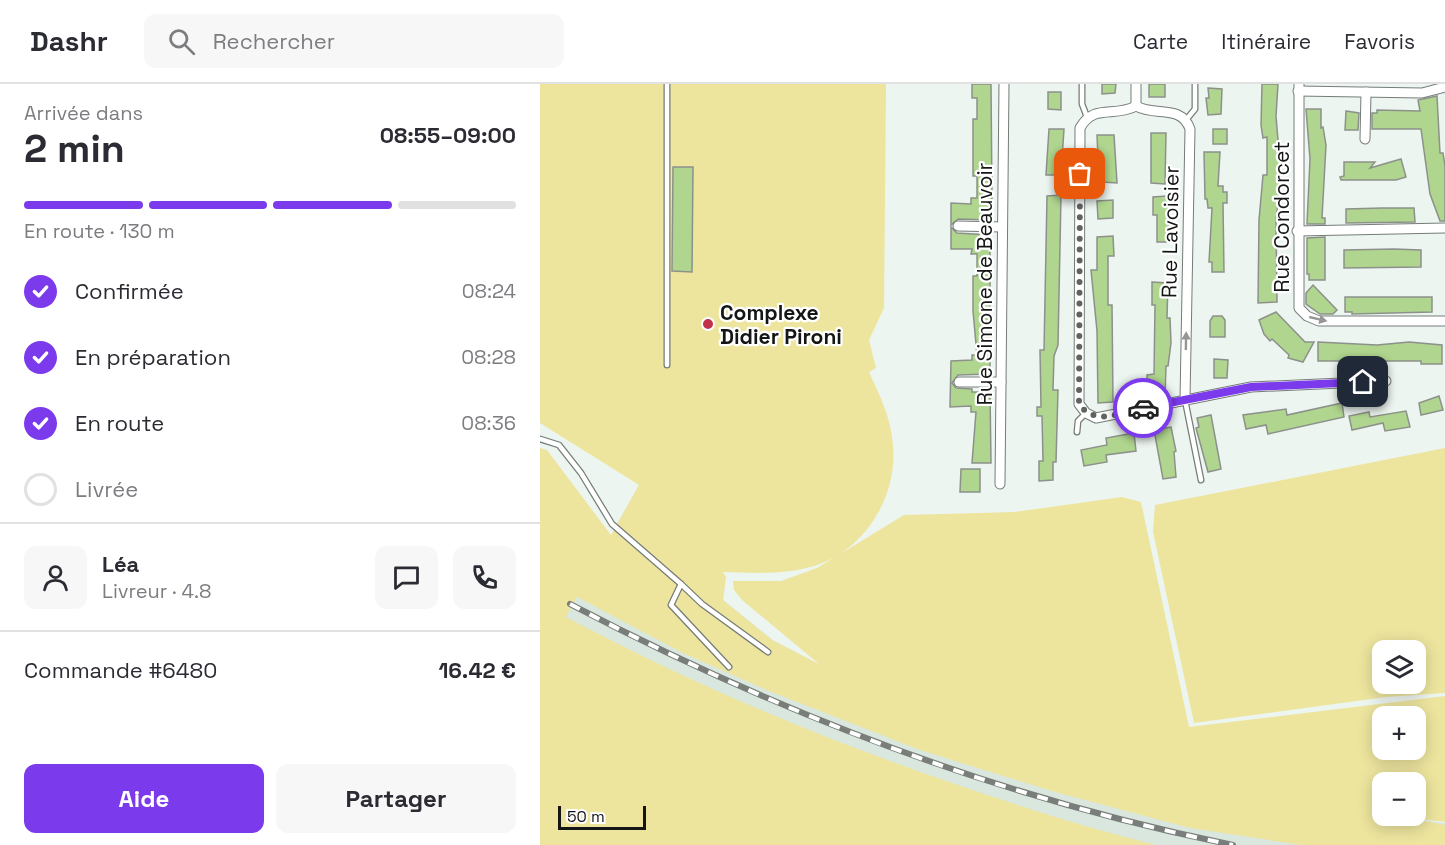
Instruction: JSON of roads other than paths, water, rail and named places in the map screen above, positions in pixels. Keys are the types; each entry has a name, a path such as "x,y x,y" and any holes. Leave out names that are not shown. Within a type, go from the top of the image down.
{"street":[{"name":"Rue Simone de Beauvoir","path":"1000,484 1004,84"},
{"path":"1136,84 1136,106"},
{"path":"1298,88 1422,93 1445,87"},
{"name":"Rue Condorcet","path":"1298,88 1301,150 1297,298 1299,308 1307,316 1319,321 1445,321"},
{"path":"1365,139 1366,92"},
{"path":"1136,106 1125,112 1097,112 1087,117 1080,128 1079,404 1086,413 1096,418 1251,387 1386,381"},
{"path":"1136,106 1147,112 1176,112 1186,120"},
{"name":"Rue Lavoisier","path":"1185,400 1190,129 1186,120"},
{"path":"958,226 1002,227"},
{"path":"1298,231 1445,228"},
{"path":"959,382 1001,382"}],"lane":[{"path":"667,84 667,365"},
{"path":"1082,84 1082,104 1087,117"},
{"path":"1186,120 1195,109 1195,84"},
{"path":"1185,400 1201,480"},
{"path":"1077,432 1078,421 1086,413"},
{"path":"540,439 559,445 581,473 612,524 702,604 768,652"},
{"path":"681,584 671,605 729,667"}],"railway":[{"path":"570,604 729,681 892,748 1060,803 1146,826 1233,845"}],"place":[{"name":"Complexe Didier Pironi","path":"708,324"}]}
